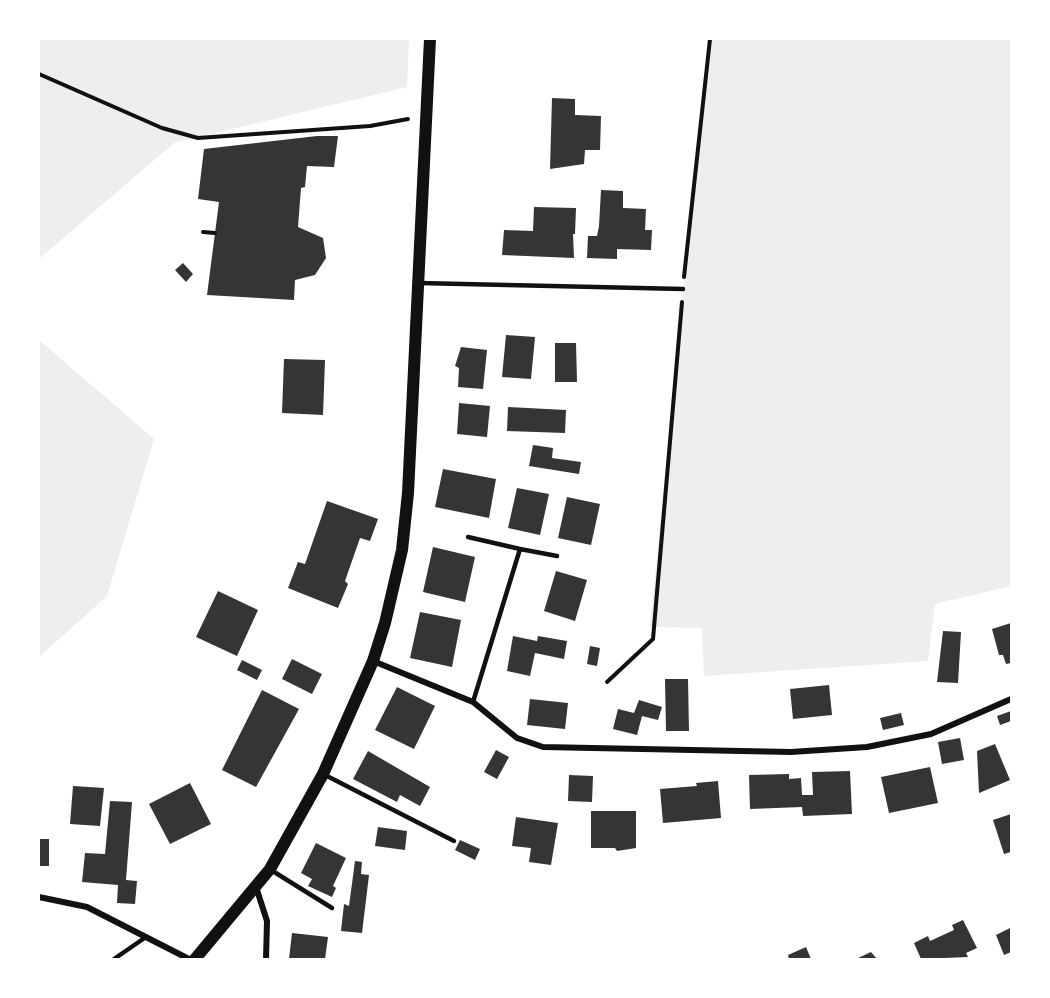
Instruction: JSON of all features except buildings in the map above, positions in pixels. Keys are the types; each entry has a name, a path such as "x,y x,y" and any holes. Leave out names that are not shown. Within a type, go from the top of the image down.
{"main road":[{"path":"195,959 270,869 323,774 373,661 385,623 402,550 408,493 429,39"}],"street":[{"path":"373,661 473,702 517,738 543,747 791,752 867,747 902,741 953,726 1011,699"},
{"path":"256,886 267,921 266,959"},
{"path":"39,897 87,907 189,959"}],"lane":[{"path":"419,283 683,289"},
{"path":"468,537 557,556"},
{"path":"473,702 520,549"},
{"path":"323,774 454,841"},
{"path":"270,869 332,908"},
{"path":"114,959 147,936"}],"path":[{"path":"607,682 653,639 683,289 710,39"},
{"path":"39,74 162,128 198,138 370,126 426,115"},
{"path":"202,232 215,233"}],"shaded area":[{"path":"39,39 409,39 407,87 174,143 39,259"},
{"path":"708,39 1011,39 1011,586 935,604 928,661 704,676 702,628 650,627"},
{"path":"39,340 154,439 107,596 39,657"}]}
